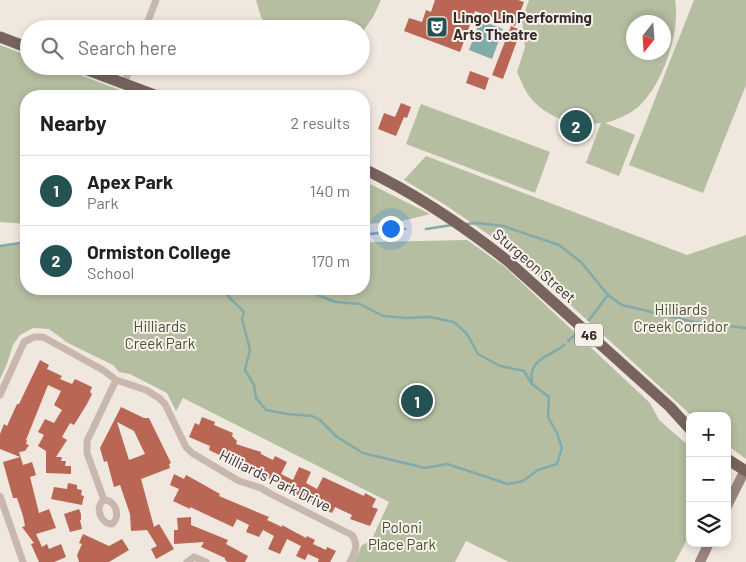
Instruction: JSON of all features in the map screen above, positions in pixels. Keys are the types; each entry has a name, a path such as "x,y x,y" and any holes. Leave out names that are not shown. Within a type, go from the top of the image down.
{"main road":[{"path":"0,37 20,45"},
{"path":"100,75 140,90"},
{"name":"Sturgeon Street","path":"370,171 439,210 509,262 662,400 686,425"},
{"path":"731,462 745,471"}],"street":[{"path":"148,20 156,0"},
{"path":"124,84 128,75"},
{"name":"Hilliards Park Drive","path":"0,395 24,342 34,336 43,337 103,370 116,380 146,390 165,404 186,447 200,459 239,481 261,488 352,535 357,548 350,562"},
{"path":"104,500 87,453 87,441 116,380"},
{"path":"729,502 745,471"},
{"path":"0,496 23,562"},
{"path":"700,562 707,547"},
{"path":"187,562 194,557 206,562"}],"green space":[{"path":"256,0 381,0 370,21 263,20"},
{"path":"529,0 675,0 675,27 671,47 671,15 626,15 626,60 667,60 662,73 646,99 630,113 605,123 635,135 619,176 586,163 601,123 570,122 550,114 541,108 527,93 517,72 525,47 522,20"},
{"path":"694,0 746,0 746,85 703,193 629,165"},
{"path":"0,45 20,53 20,75 80,75 120,90 20,90 20,224 0,222"},
{"path":"421,104 550,152 535,193 406,144"},
{"name":"Hilliards Creek Corridor","path":"426,156 687,255 746,235 746,459 731,448 731,412 688,412 508,248 447,206 404,180"},
{"path":"370,184 430,214 398,222 370,224"},
{"path":"467,240 505,267 650,403 659,420 686,444 686,541 675,562 509,562 466,541 455,562 354,562 362,545 371,541 389,502 183,398 176,411 167,393 130,374 119,372 113,365 68,343 49,329 33,328 20,335 13,345 0,379 0,246 20,243 20,295 370,295 370,242"}],"water":[{"path":"480,20 503,29 492,59 469,50"}],"building":[{"name":"Lingo Lin Performing Arts Theatre","path":"435,0 518,0 524,2 515,26 475,11 460,52 404,31 409,18 422,22 426,10 431,12"},
{"path":"511,26 518,29 515,36 518,38 503,79 492,75"},
{"path":"470,71 489,78 485,90 466,83"},
{"path":"401,103 411,107 407,118 404,117 396,136 378,129 384,113 395,117"},
{"path":"40,360 49,365 47,369 62,376 60,379 72,384 75,379 92,387 90,392 92,394 87,404 74,425 70,423 62,437 67,440 56,457 62,457 61,461 66,461 65,466 71,466 71,474 46,473 46,451 38,446 44,435 38,432 45,419 54,423 62,410 54,405 61,391 48,385 26,440 26,444 29,445 25,451 19,452 23,465 32,462 36,475 30,477 39,513 49,509 56,528 36,534 42,547 47,544 49,549 61,544 66,557 54,562 39,562 31,544 34,543 22,527 25,526 23,516 17,498 13,498 3,462 20,457 0,449 0,434 4,424 7,426"},
{"path":"121,407 144,418 149,418 171,463 169,464 170,468 141,479 154,527 159,524 174,549 156,559 151,549 157,546 147,530 131,531 130,514 120,485 114,487 107,461 104,462 100,448","holes":["117,422 134,431 145,454 129,460"]},
{"path":"202,417 215,422 214,425 233,433 232,436 237,441 236,444 261,452 261,454 273,460 275,456 287,462 281,474 293,480 299,467 311,472 306,483 317,489 323,477 364,496 365,493 376,499 372,507 378,509 370,526 350,519 352,515 335,507 332,513 323,509 281,488 282,485 209,450 210,446 189,437 195,423 199,425"},
{"path":"174,474 184,479 186,475 220,494 219,496 269,517 267,520 282,527 282,525 306,538 307,536 315,540 313,544 326,550 327,547 336,551 330,562 318,562 319,559 308,554 305,560 296,556 301,546 287,539 280,554 268,549 274,536 263,530 259,537 246,532 249,525 237,519 233,527 173,501 179,489 170,485"},
{"path":"68,483 77,485 77,489 82,490 81,495 84,496 82,505 51,499 54,487 67,489"},
{"path":"79,509 82,529 70,532 64,514"},
{"path":"191,517 191,525 228,540 226,544 248,556 245,562 228,562 225,558 201,547 204,542 174,544 174,530 178,530 177,518"},
{"path":"83,534 109,546 122,539 129,550 109,562 79,562 77,555 82,544 79,543"}],"waterway":[{"path":"465,224 478,223 503,226 559,245 581,262 608,295 622,305 694,322 746,328"},
{"path":"426,229 452,225"},
{"path":"370,234 405,229"},
{"path":"0,246 20,243"},
{"path":"228,295 244,312 242,319 250,350 245,370 254,385 256,398 266,410 312,416 320,420 337,437 363,453 425,468 447,464 508,484 523,481 538,470 557,464 562,448 557,433 548,417 549,397 532,384 524,371 500,366 478,354 467,334 454,322 430,317 406,318 383,316 360,304 336,302 317,295"},
{"path":"589,320 608,295"},
{"path":"568,341 575,335"},
{"path":"532,381 533,368 537,363 564,345"}],"place":[{"name":"Lingo Lin Performing Arts Theatre","path":"437,27"},
{"name":"Ormiston College","path":"576,126"},
{"name":"Apex Park","path":"417,401"}],"park label":[{"name":"Hilliards Creek Park","path":"160,336"},
{"name":"Poloni Place Park","path":"402,536"}]}
